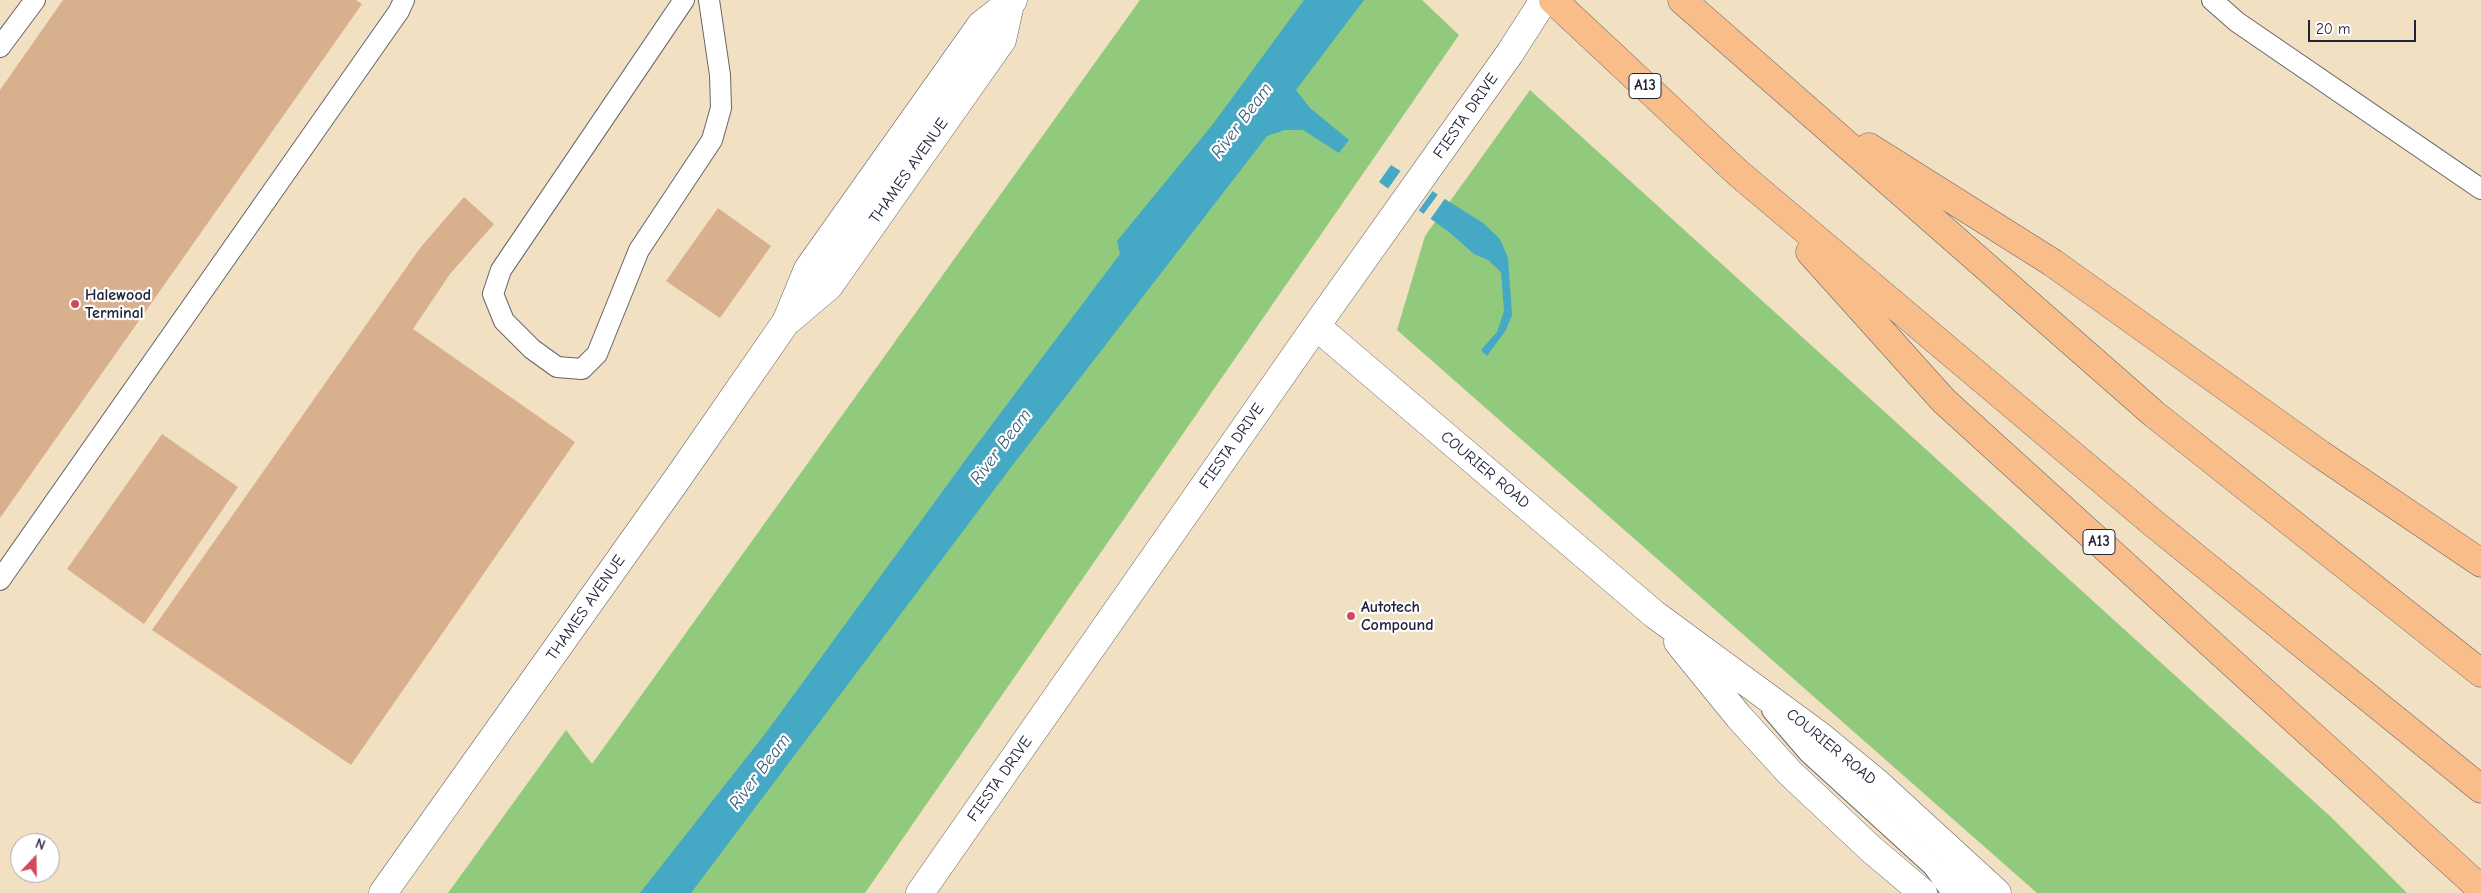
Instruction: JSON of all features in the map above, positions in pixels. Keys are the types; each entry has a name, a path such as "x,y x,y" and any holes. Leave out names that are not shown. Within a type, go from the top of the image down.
{"highway":[{"name":"A13","path":"1552,0 1738,173 2153,523 2481,789"},
{"path":"1682,0 2154,414 2481,673"},
{"path":"1798,102 2053,262 2320,454 2481,563"},
{"name":"A13","path":"1738,173 1944,401 2481,889"}],"street":[{"name":"FIESTA DRIVE","path":"920,893 1316,326 1510,53 1544,0"},
{"name":"THAMES AVENUE","path":"383,893 680,476 786,322 829,286 1002,40 1012,1"},
{"name":"COURIER ROAD","path":"1316,326 1654,614 1820,736 1876,782 1997,893"},
{"name":"COURIER ROAD","path":"1654,614 1725,700 1790,773 1871,849 1923,893"}],"lane":[{"path":"0,46 35,0"},
{"path":"0,580 399,11 404,0"},
{"path":"684,0 507,262 499,278 494,294 504,321 532,349 557,367 582,369 597,354 639,250 712,140 721,108 720,75 708,0"},
{"path":"2212,0 2238,22 2481,189"},
{"path":"1747,682 1808,752 1933,866 1980,893"},
{"path":"1725,700 1808,752"},
{"path":"1933,866 1952,893"}],"green space":[{"path":"1140,0 1422,0 1459,35 865,893 448,893 566,730 592,764"},
{"path":"1530,90 2331,817 2407,893 2037,893 1397,330 1425,236"}],"water":[{"name":"River Beam","path":"1304,0 1364,0 1296,90 1310,108 1349,140 1339,153 1303,130 1285,130 1267,136 1012,466 691,893 640,893 765,734 972,451 1120,254 1117,241 1213,124"},
{"path":"1391,165 1483,223 1500,239 1508,258 1512,315 1506,330 1487,356 1481,350 1497,332 1504,311 1501,272 1488,260 1474,254 1449,232 1379,182"}],"pier":[{"path":"1402,169 1434,189 1417,213 1387,190"},
{"path":"1439,193 1446,197 1429,221 1422,216"}],"building":[{"name":"Halewood Terminal","path":"63,0 356,0 362,4 0,518 0,90"},
{"path":"464,197 494,224 450,274 413,329 575,442 351,765 152,630 420,248"},
{"path":"718,208 771,246 720,318 666,281"},
{"path":"162,434 238,487 144,624 67,569"}],"place":[{"name":"Halewood Terminal","path":"75,304"},
{"name":"Autotech Compound","path":"1351,616"}]}
